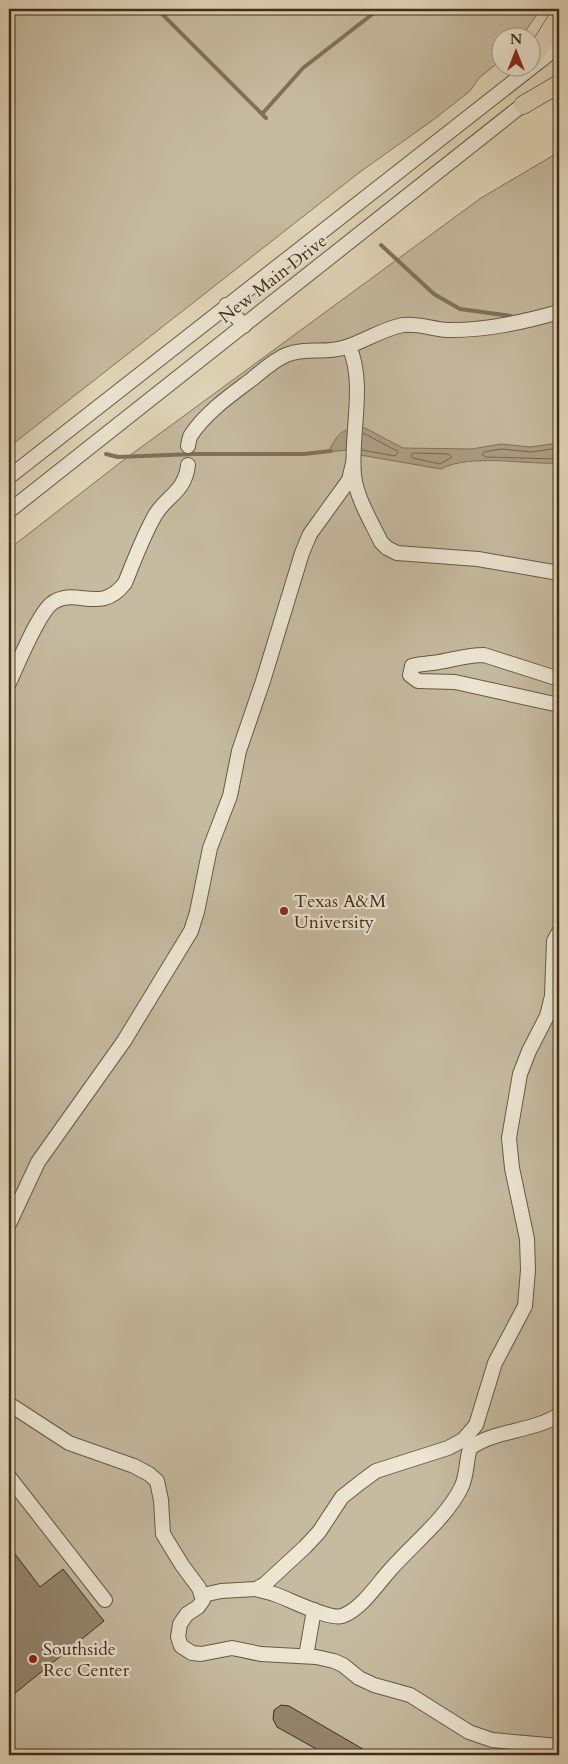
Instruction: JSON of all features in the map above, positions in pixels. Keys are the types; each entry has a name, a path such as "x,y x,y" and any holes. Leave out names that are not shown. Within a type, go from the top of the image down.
{"main road":[{"path":"540,47 559,16"},
{"path":"523,105 559,84"}],"street":[{"name":"New Main Drive","path":"540,59 559,46"},
{"name":"New Main Drive","path":"9,511 559,76"},
{"name":"New Main Drive","path":"9,477 514,78"},
{"path":"226,305 244,326"},
{"path":"188,446 190,435 215,408 286,355 301,350 339,350 375,334 405,325 422,325 444,330 479,329 521,322 559,312"},
{"path":"349,347 355,368 353,463 356,489 381,542 387,548 397,553 471,558 559,572"},
{"path":"9,1224 38,1162 124,1041 191,931 198,912 210,848 230,796 239,751 263,681 302,553 310,534 349,480 353,463"},
{"path":"9,683 46,608 60,598 106,598 118,592 125,583 153,517 178,490 186,475 188,465"},
{"path":"559,679 484,655 472,655 419,664 412,666 410,675 418,681 455,682 559,705"},
{"path":"256,1589 265,1584 305,1548 319,1532 342,1497 360,1482 376,1471 448,1448 463,1440 476,1425 495,1363 525,1306 528,1270 526,1238 512,1168 509,1138 520,1074 547,1016 552,996 554,941 559,932"},
{"path":"9,1404 69,1443 134,1466 157,1481 161,1500 163,1534 203,1595 203,1600 198,1607 188,1614 180,1624 178,1637 182,1646 192,1653 201,1654 232,1648 261,1654 306,1656 334,1661 343,1665 359,1678 374,1685 410,1695 469,1732 492,1740 559,1746"},
{"path":"203,1595 256,1589 274,1594 322,1614 341,1617 364,1600 453,1501 462,1487 470,1448 484,1440 549,1422 559,1415"},
{"path":"9,1477 105,1600"},
{"path":"306,1656 314,1610"}],"shaded area":[{"path":"9,9 541,9 527,28 490,28 490,69 479,78 470,91 360,172 9,447"},
{"name":"Texas A&M University","path":"559,152 559,1755 9,1755 9,549 121,462 481,198"}],"water":[{"path":"363,427 403,448 472,449 501,444 530,447 559,443 559,463 483,461 453,464 441,469 360,455 347,450 328,452 341,433 349,429"}],"building":[{"name":"Southside Rec Center","path":"9,1546 40,1587 63,1569 104,1621 9,1698"},
{"path":"281,1705 289,1706 373,1755 327,1755 277,1727 273,1719 274,1710"}],"waterway":[{"path":"157,9 266,118"},
{"path":"262,114 303,68 379,9"},
{"path":"381,245 434,294 460,309 511,316"},
{"path":"106,454 118,457 194,454 304,454 331,451"}],"place":[{"name":"Texas A&M University","path":"284,911"},
{"name":"Southside Rec Center","path":"33,1659"}]}
